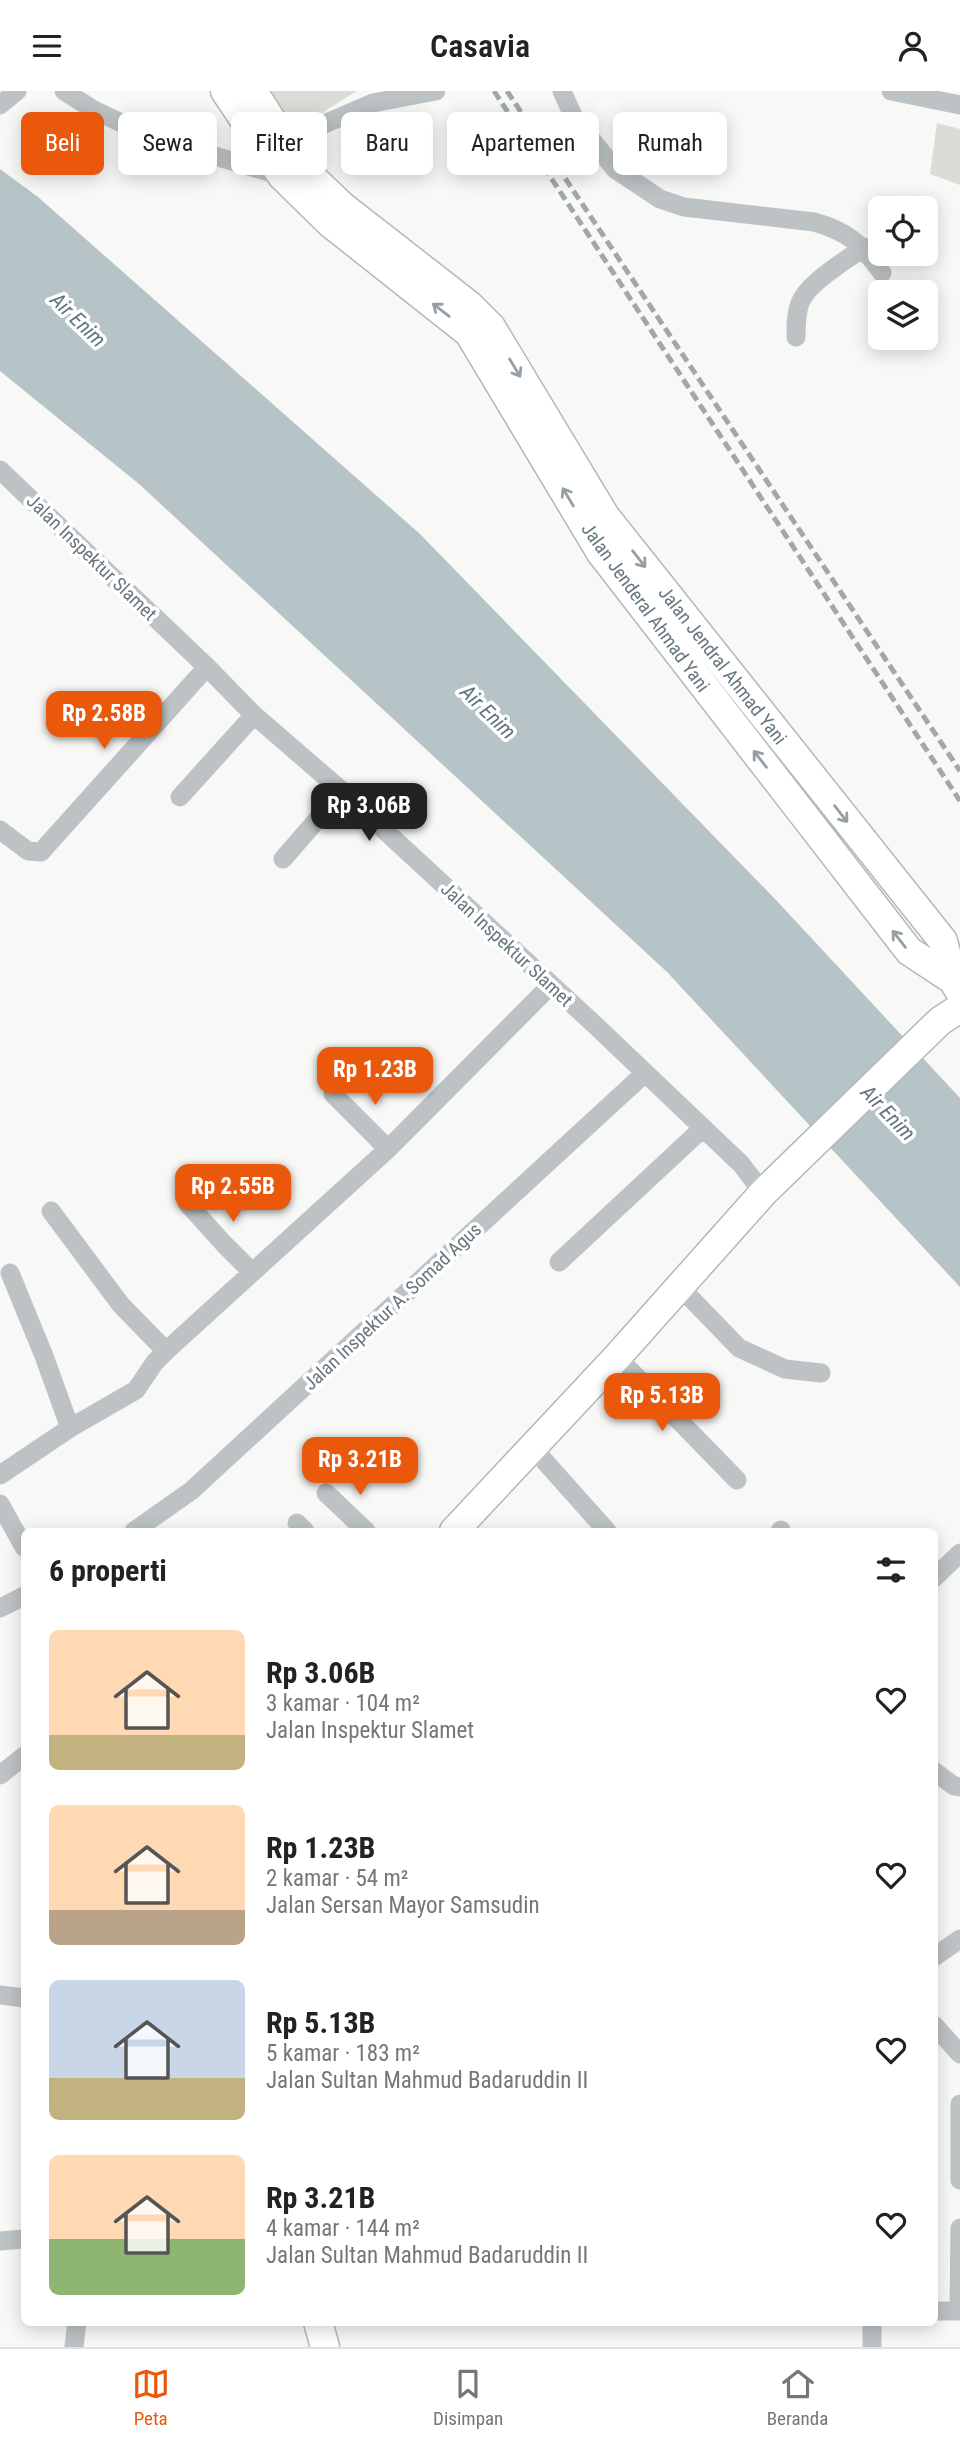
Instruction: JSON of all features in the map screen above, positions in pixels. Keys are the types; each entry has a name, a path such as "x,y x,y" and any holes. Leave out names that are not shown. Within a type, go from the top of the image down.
{"highway":[{"path":"225,91 243,112"},
{"path":"253,91 266,112"},
{"name":"Jalan Jenderal Ahmad Yani","path":"295,175 330,223 469,333 601,554 909,951 956,986"},
{"name":"Jalan Jendral Ahmad Yani","path":"298,175 342,206 486,321 605,516 943,941 956,986"},
{"path":"457,1528 617,1357 763,1193 950,1014"},
{"path":"319,2326 325,2347"}],"street":[{"path":"0,105 17,91"},
{"path":"64,91 94,110 150,137 231,156"},
{"path":"327,123 373,103 436,91"},
{"path":"562,91 574,118 615,169 660,199 684,207 814,222 841,231 864,247 882,273"},
{"path":"891,91 960,105"},
{"path":"796,337 796,318 800,302 807,290 864,247"},
{"name":"Jalan Inspektur Slamet","path":"3,479 207,667 254,715 342,791 551,985 741,1164 763,1193"},
{"path":"0,830 28,851 41,852 207,667"},
{"path":"180,797 254,715"},
{"path":"283,859 342,791"},
{"path":"0,1475 70,1428 136,1390 166,1351 388,1149 551,985"},
{"name":"Jalan Inspektur A. Somad Agus","path":"138,1528 191,1491 644,1074"},
{"path":"333,1094 388,1149"},
{"path":"559,1262 703,1128"},
{"path":"187,1203 252,1272"},
{"path":"51,1211 121,1305 166,1351"},
{"path":"10,1273 70,1428"},
{"path":"680,1287 739,1348 785,1369 821,1373"},
{"path":"617,1357 737,1480"},
{"path":"532,1447 604,1528"},
{"path":"326,1493 363,1528"},
{"path":"0,1504 21,1542"},
{"path":"938,1574 960,1553"},
{"path":"0,1608 21,1598"},
{"path":"0,1775 21,1758"},
{"path":"938,1774 954,1786 960,1787"},
{"path":"938,1955 960,1939"},
{"path":"0,1995 21,1998"},
{"path":"938,2029 960,2054"},
{"path":"960,2104 960,2180"},
{"path":"938,2311 960,2311 960,2228"},
{"path":"0,2241 21,2239"},
{"path":"74,2347 77,2326"},
{"path":"872,2326 872,2347"}],"shaded area":[{"path":"271,91 357,91 324,112 284,112"},
{"path":"937,123 960,129 960,185 930,174"}],"water":[{"name":"Air Enim","path":"0,169 38,197 420,534 776,900 960,1098 960,1287 667,972 139,484 0,371"}],"railway":[{"path":"494,91 960,801"},
{"path":"507,91 960,771"}]}
